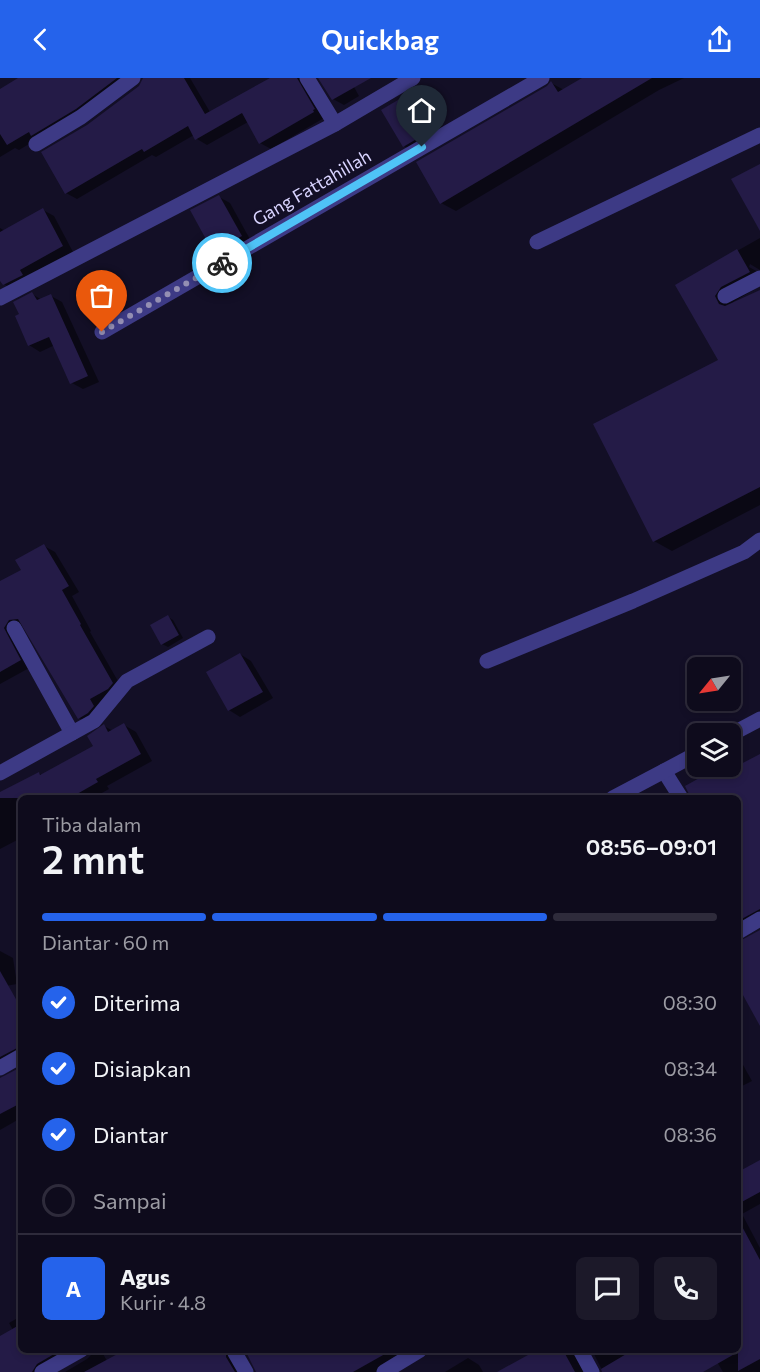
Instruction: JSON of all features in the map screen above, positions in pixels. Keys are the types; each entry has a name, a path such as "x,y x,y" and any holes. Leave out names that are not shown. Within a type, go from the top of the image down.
{"street":[{"path":"36,144 81,117 133,78"},
{"path":"307,78 334,124"},
{"path":"0,298 334,124 413,78"},
{"name":"Gang Fattahillah","path":"102,332 542,78"},
{"path":"537,242 760,135"},
{"path":"725,296 760,278"},
{"path":"487,661 744,552 760,540"},
{"path":"14,628 72,733"},
{"path":"0,772 94,721 132,678 208,637"},
{"path":"741,729 760,719"},
{"path":"619,795 687,759"},
{"path":"664,771 679,795"},
{"path":"741,930 760,919"},
{"path":"0,1068 18,1058"},
{"path":"42,1372 76,1353"},
{"path":"236,1353 246,1372"},
{"path":"384,1372 415,1353"},
{"path":"586,1353 592,1372"}],"building":[{"path":"18,78 117,78 76,109 31,136 29,132 7,145 0,134 0,89"},
{"path":"143,78 184,78 205,114 270,78 297,78 315,109 314,112 259,144 242,113 195,140 188,126 144,152 142,149 65,194 41,152 87,125 139,86"},
{"path":"318,78 371,78 332,100"},
{"path":"582,78 652,78 440,204 416,162 547,86 551,81 558,92"},
{"path":"415,90 437,127 403,147 381,110"},
{"path":"760,164 760,231 731,179"},
{"path":"219,195 242,236 213,252 190,210"},
{"path":"43,208 63,246 20,270 23,275 3,285 0,281 0,232"},
{"path":"737,249 750,272 721,287 715,296 719,304 725,306 760,290 760,487 653,542 593,424 718,360 675,285"},
{"path":"32,292 37,300 51,294 88,376 70,384 49,337 28,346 15,316 19,314 13,302"},
{"path":"44,544 69,586 62,590 113,683 108,689 90,699 94,706 78,719 18,619 9,620 4,628 21,660 0,672 0,581 21,570 15,560"},
{"path":"168,615 179,635 161,645 150,625"},
{"path":"240,653 263,692 228,711 206,672"},
{"path":"124,723 141,754 96,779 98,782 75,795 18,795 18,798 0,798 0,792 39,772 40,775 93,746 87,736 104,724 108,732"},
{"path":"760,754 760,909 741,919 741,795 690,795 685,786 701,777 741,777 741,764"},
{"path":"760,930 760,1026 741,991 741,940"},
{"path":"0,971 18,1003 18,1048 0,1057"},
{"path":"18,1069 18,1105 0,1114 0,1078"},
{"path":"760,1160 760,1192 741,1202 741,1170"},
{"path":"741,1225 760,1260 760,1359 738,1371 738,1353 741,1353"},
{"path":"18,1326 18,1353 56,1353 37,1364 32,1372 0,1372 0,1336"},
{"path":"119,1353 226,1353 235,1372 84,1372"},
{"path":"246,1353 387,1353 353,1372 256,1372"},
{"path":"532,1353 565,1353 575,1372 497,1372"},
{"path":"628,1353 736,1353 703,1372 602,1372 601,1369"}],"way so far":[{"path":"102,332 222,263"}],"route":[{"path":"222,263 422,147"}]}
